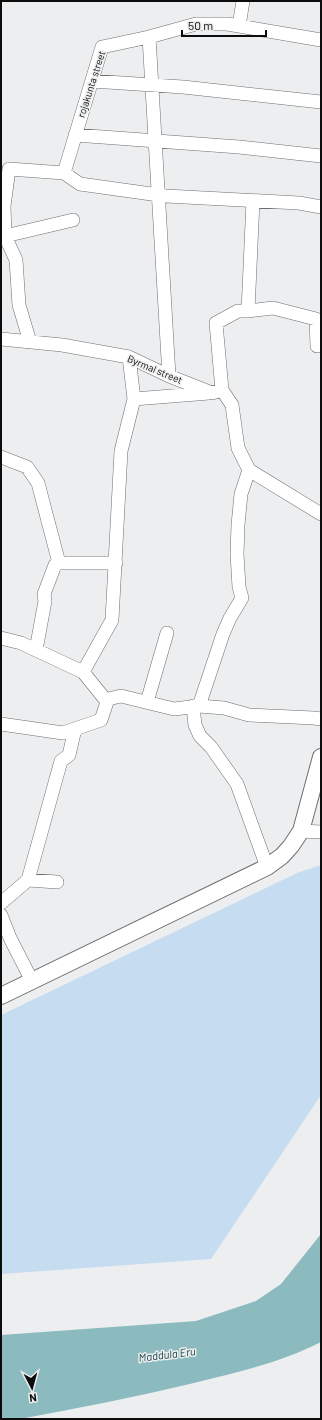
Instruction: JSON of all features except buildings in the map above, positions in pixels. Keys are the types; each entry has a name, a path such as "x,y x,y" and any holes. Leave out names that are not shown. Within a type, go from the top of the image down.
{"main road":[{"path":"1,996 267,867 282,856 301,831 321,757"}],"street":[{"path":"240,26 243,1"},
{"name":"rojakunta street","path":"64,173 102,46 196,24 227,24 321,40"},
{"path":"149,36 169,376"},
{"path":"92,81 152,85 321,102"},
{"path":"75,135 239,147 321,156"},
{"path":"30,342 19,305 16,260 5,236 2,207 9,169 64,173 80,184 158,195 299,203 321,207"},
{"path":"248,311 253,201"},
{"path":"5,236 73,220"},
{"path":"317,346 316,319 273,308 238,311 216,323 217,391 232,405 238,448 249,470 321,514"},
{"name":"Byrmal street","path":"1,339 62,345 129,356 169,376 217,391"},
{"path":"83,672 112,620 121,451 134,399 129,356"},
{"path":"134,399 217,391"},
{"path":"1,457 27,467 38,483 59,563"},
{"path":"249,470 241,494 238,525 237,554 242,598 230,618 223,634 196,706 195,725 200,736 210,747 237,784 267,867"},
{"path":"36,650 45,601 44,594 55,565 59,563 116,563"},
{"path":"147,702 167,633"},
{"path":"1,638 21,643 83,672 104,698 108,699 121,696 174,709 196,706 224,708 249,716 268,715 321,719"},
{"path":"1,724 63,733 101,720 108,699"},
{"path":"1,903 28,880 61,761 69,755 75,729"},
{"path":"301,831 321,832"},
{"path":"28,880 57,882"},
{"path":"1,915 10,938 32,981"}],"shaded area":[{"path":"321,865 321,1095 211,1259 1,1274 1,1015 297,873"}],"water":[{"name":"Maddula Eru","path":"321,1234 321,1342 290,1356 243,1371 194,1383 129,1398 20,1419 1,1419 1,1335 196,1321 256,1301 281,1284"}]}
